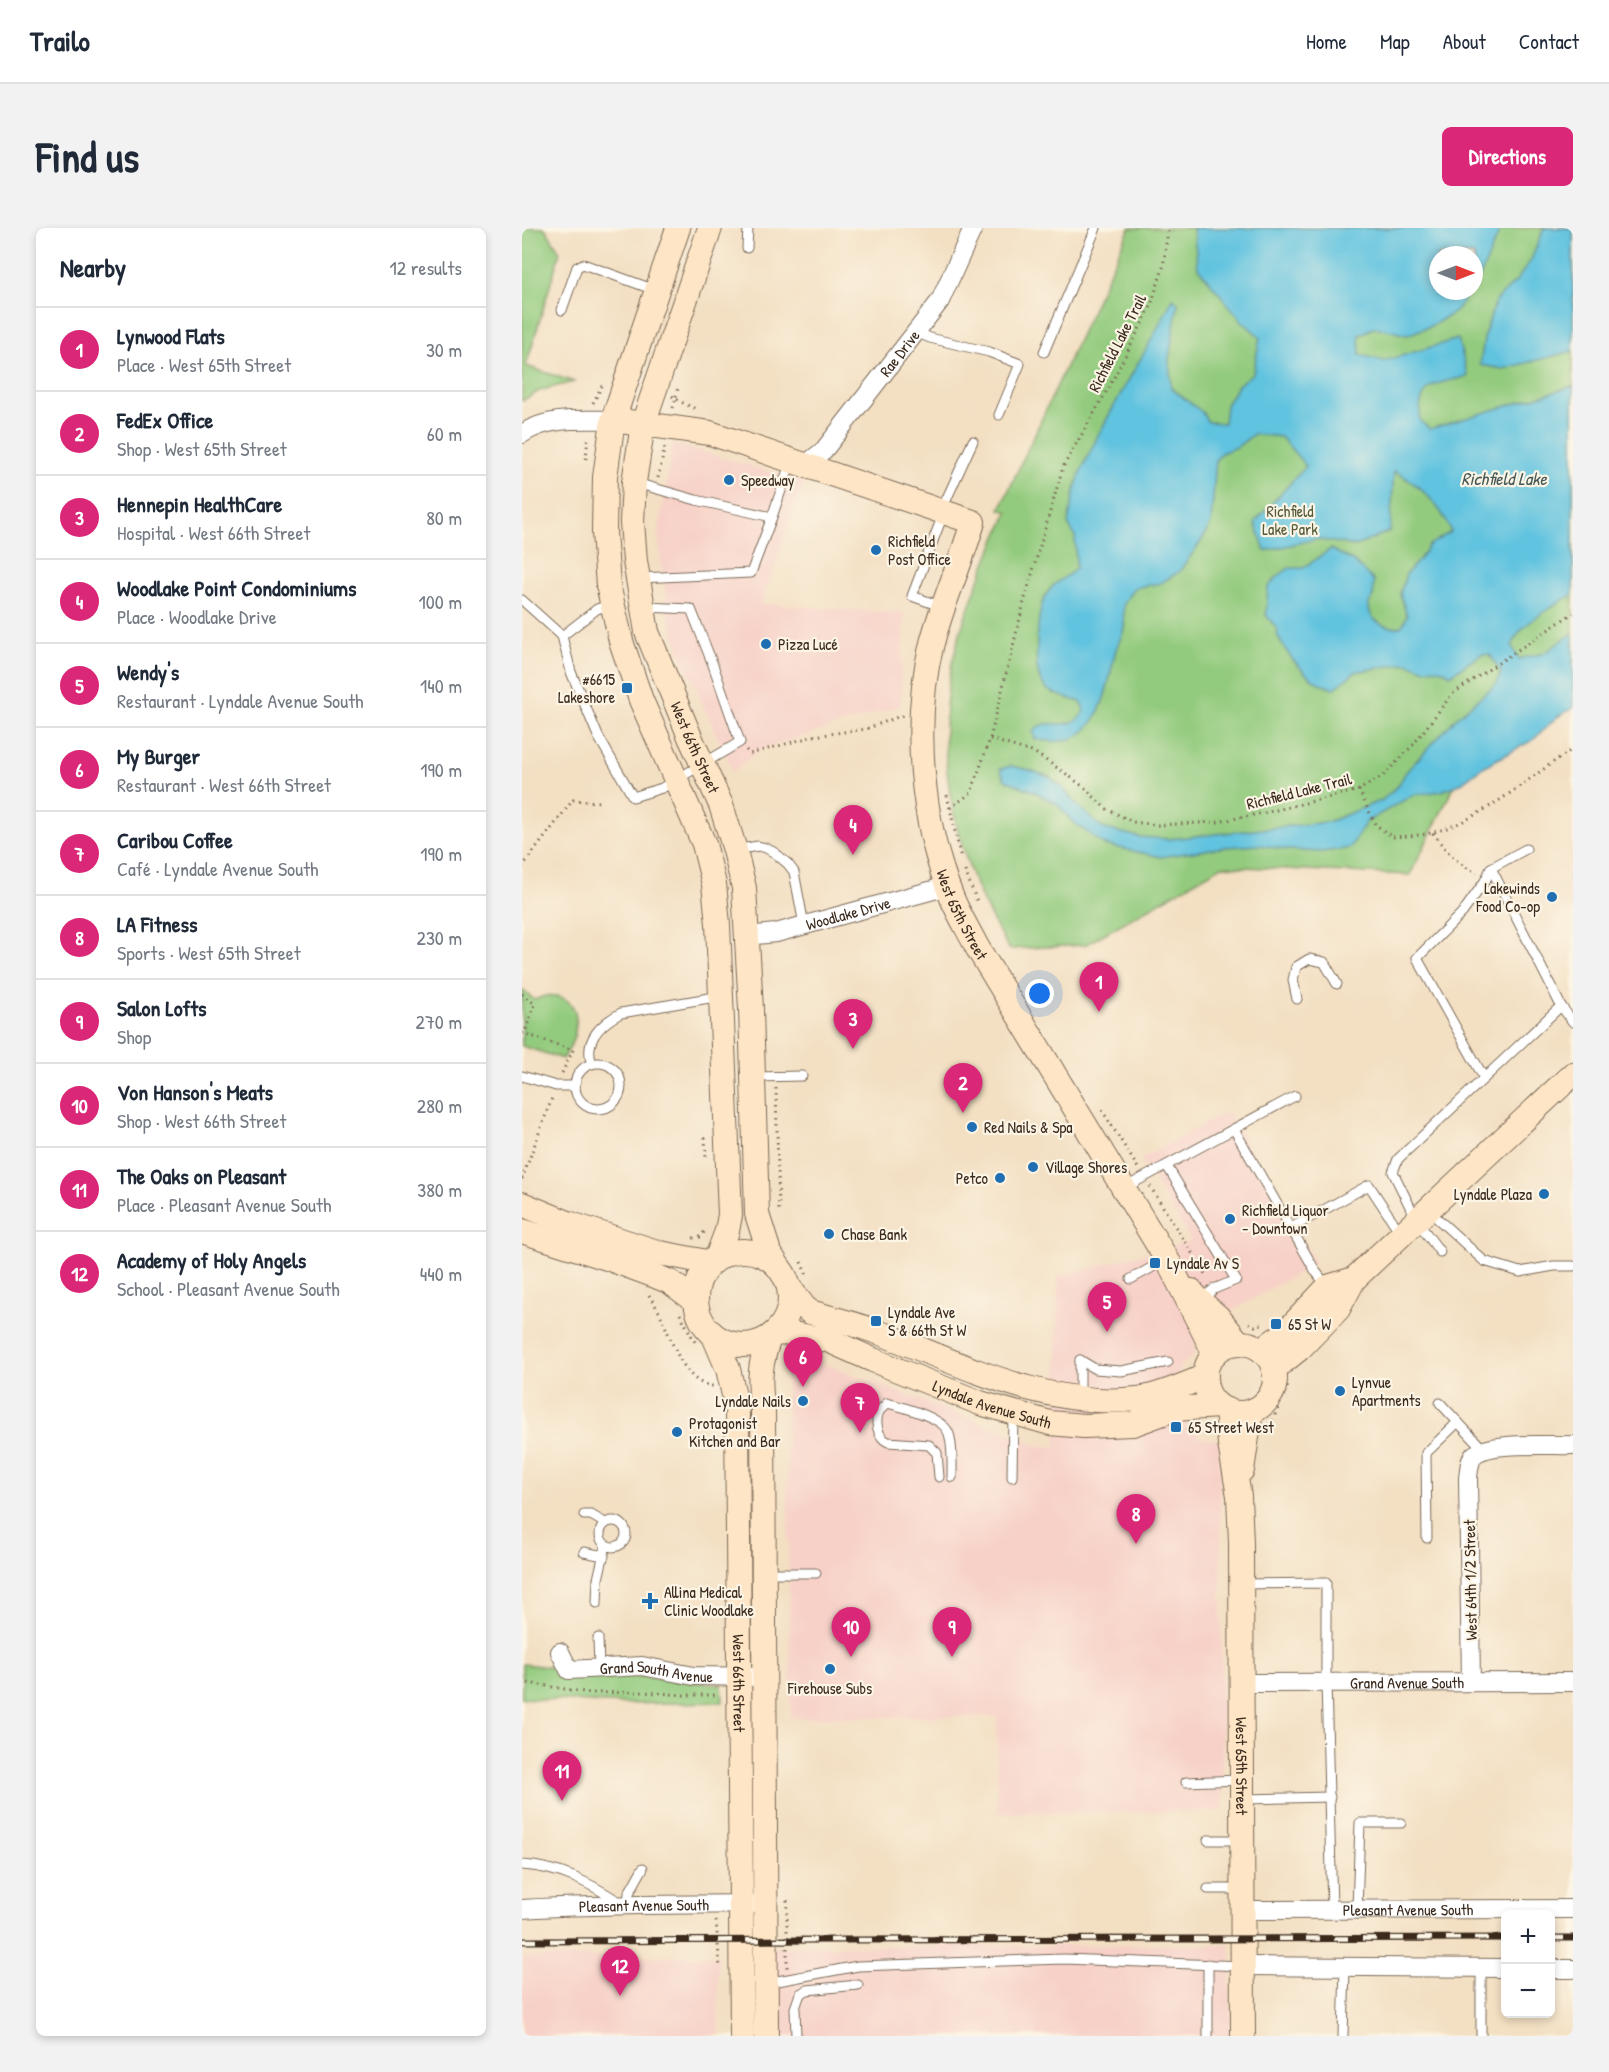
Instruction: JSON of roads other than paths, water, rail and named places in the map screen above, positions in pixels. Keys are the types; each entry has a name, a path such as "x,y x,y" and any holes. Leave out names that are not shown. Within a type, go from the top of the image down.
{"main road":[{"name":"West 66th Street","path":"678,228 613,420 605,477 604,532 608,585 621,641 641,700 704,844 714,884 718,924 730,1215 727,1231 714,1261"},
{"name":"West 66th Street","path":"710,228 643,424 634,482 632,522 637,578 647,632 721,805 744,888 757,1214 768,1252 794,1275"},
{"path":"613,420 710,433 942,512"},
{"name":"West 65th Street","path":"942,512 972,522 964,552 943,607 926,672 921,747 926,800 937,851 948,886 977,947 1134,1183 1210,1365"},
{"name":"Lyndale Avenue South","path":"794,1275 804,1307 810,1312 877,1332 1022,1386 1080,1400 1140,1399 1210,1365 1230,1345 1262,1353 1299,1349 1338,1309 1354,1279 1573,1074"},
{"path":"529,1209 660,1253 714,1261"},
{"path":"522,1231 607,1258 670,1282 687,1305 698,1314 705,1326 706,1341 722,1341 741,1346 751,1345 771,1336 782,1325 788,1313 794,1275 760,1254 745,1251 729,1253 714,1261 687,1305"},
{"name":"West 65th Street","path":"1168,1260 1207,1295 1218,1317 1262,1353"},
{"name":"Lyndale Avenue South","path":"1262,1353 1285,1333 1328,1287 1354,1279"},
{"name":"Lyndale Avenue South","path":"771,1336 787,1333 828,1340 980,1403 1050,1423 1103,1426 1132,1424 1174,1409 1223,1408 1243,1413 1251,1412"},
{"name":"West 66th Street","path":"766,2036 763,1408 760,1395 760,1365 771,1336"},
{"name":"West 66th Street","path":"706,1341 728,1369 737,1408 742,2036"},
{"path":"1251,1412 1261,1407 1268,1399 1275,1380 1262,1353"},
{"path":"1210,1365 1207,1387 1212,1398 1223,1408"},
{"name":"West 65th Street","path":"1223,1408 1239,1496 1243,2036"},
{"name":"West 65th Street","path":"1239,1496 1251,1412"}],"street":[{"name":"Rae Drive","path":"799,463 824,450 940,301 973,228"},
{"path":"522,434 533,427 569,420 613,420"},
{"name":"Woodlake Drive","path":"747,936 776,933 948,886"},
{"path":"1484,1450 1497,1446 1573,1445"},
{"name":"West 64th 1/2 Street","path":"1471,1682 1468,1478 1469,1465 1473,1456 1484,1450"},
{"name":"Grand South Avenue","path":"560,1652 569,1670 642,1666 694,1676 764,1677"},
{"name":"Grand Avenue South","path":"1241,1683 1573,1682"},
{"name":"Pleasant Avenue South","path":"1243,1899 1332,1910 1573,1909"},
{"name":"Pleasant Avenue South","path":"522,1909 626,1904 766,1904"},
{"path":"1243,1966 1501,1968"},
{"path":"1555,1969 1573,1969"}],"lane":[{"path":"747,248 748,228"},
{"path":"1044,352 1096,228"},
{"path":"562,310 577,267 583,264 657,291"},
{"path":"916,332 930,338 989,352 1020,364 999,415"},
{"path":"943,607 912,596 942,512 973,441"},
{"path":"637,578 751,573 772,517 799,463"},
{"path":"634,482 696,500 772,517"},
{"path":"522,600 562,636 571,672 598,736 633,796 662,788 740,742 691,609 642,607"},
{"path":"562,636 597,609 612,604"},
{"path":"735,850 758,846 766,848 788,864 794,872 804,925"},
{"path":"1484,1078 1417,958 1463,912 1485,881 1491,868 1526,849"},
{"path":"1491,868 1561,1006 1573,1022"},
{"path":"1297,999 1293,980 1296,967 1309,959 1324,962 1337,984"},
{"path":"590,1060 606,1065 617,1074 621,1089 614,1102 601,1110 585,1106 576,1094 574,1086 579,1072 590,1060 595,1033 608,1020 621,1013 721,996"},
{"path":"1440,1252 1416,1222 1393,1172 1398,1160 1561,1006"},
{"path":"522,1076 556,1086 574,1086"},
{"path":"753,1077 802,1076"},
{"path":"1134,1183 1295,1096"},
{"path":"1234,1129 1316,1272 1328,1287"},
{"path":"1167,1166 1236,1280 1207,1295"},
{"path":"1291,1228 1369,1185 1416,1222 1484,1261 1520,1272 1554,1266 1573,1266"},
{"path":"1131,1279 1168,1260"},
{"path":"1080,1400 1080,1360 1095,1369 1121,1371 1168,1362"},
{"path":"939,1477 937,1453 929,1445 882,1440 877,1422 880,1410 887,1403 903,1407 943,1424 949,1432 952,1477"},
{"path":"1440,1403 1484,1450"},
{"path":"1012,1477 1013,1414"},
{"path":"1427,1538 1426,1453 1458,1422"},
{"path":"584,1515 591,1515 605,1523"},
{"path":"597,1603 598,1578 606,1545 600,1530 605,1523 617,1521 624,1527 624,1539 618,1545 606,1545"},
{"path":"584,1552 604,1556"},
{"path":"764,1573 816,1574"},
{"path":"1241,1584 1326,1583 1326,1682 1332,1910"},
{"path":"598,1638 599,1668"},
{"path":"1186,1782 1330,1797"},
{"path":"1357,1910 1360,1823 1401,1823"},
{"path":"1208,1840 1242,1840"},
{"path":"522,1865 557,1871 581,1879 626,1904 628,1893 643,1868"},
{"path":"1208,1889 1243,1899"},
{"path":"766,1983 858,1966 1064,1959 1243,1966"},
{"path":"1208,1964 1208,2036"},
{"path":"1343,2036 1345,1966"},
{"path":"1481,1968 1481,2036"},
{"path":"796,2036 795,2008 800,1994 807,1990 858,1985"}],"water":[{"name":"Richfield Lake","path":"1193,228 1501,228 1483,270 1483,246 1429,246 1429,300 1464,300 1455,312 1433,325 1407,335 1375,327 1359,335 1360,355 1384,361 1458,339 1468,376 1438,384 1426,392 1422,398 1420,421 1430,429 1573,386 1573,594 1528,624 1520,631 1512,647 1519,659 1544,653 1573,633 1573,708 1557,717 1533,740 1481,768 1460,784 1442,791 1413,795 1366,822 1350,848 1322,852 1260,845 1225,847 1161,857 1105,845 1074,823 1057,804 1031,790 1005,780 1000,769 1011,766 1049,777 1061,786 1075,803 1102,828 1139,837 1169,839 1328,822 1382,800 1398,786 1406,772 1457,717 1497,683 1501,672 1490,655 1482,654 1450,675 1446,671 1434,668 1426,670 1407,663 1355,672 1335,688 1317,682 1300,668 1286,651 1277,634 1278,630 1266,615 1268,587 1277,577 1289,568 1303,568 1331,549 1353,561 1374,581 1373,596 1369,602 1372,616 1386,626 1402,626 1407,616 1400,594 1406,574 1429,545 1451,532 1447,522 1428,496 1412,482 1394,471 1390,531 1356,546 1316,539 1265,551 1255,522 1306,466 1281,437 1254,434 1237,447 1221,453 1216,460 1211,523 1179,572 1161,583 1134,588 1126,600 1123,607 1123,630 1102,704 1094,719 1085,731 1072,738 1056,741 1035,739 1033,732 1038,727 1044,724 1072,722 1084,711 1081,702 1047,689 1039,677 1037,645 1041,610 1043,601 1050,590 1076,568 1075,536 1068,524 1080,474 1101,429 1173,298 1178,303 1169,359 1171,388 1202,412 1208,422 1224,423 1226,405 1238,385 1253,373 1260,337 1242,321 1198,268"},
{"path":"1544,228 1573,228 1573,351 1503,369 1480,365 1485,333 1496,300 1517,280 1531,260"}],"railway":[{"path":"522,1941 1501,1938"},
{"path":"1555,1938 1573,1938"}],"place":[{"name":"Speedway","path":"729,480"},
{"name":"Richfield Post Office","path":"876,550"},
{"name":"Pizza Lucé","path":"766,644"},
{"name":"#6615 Lakeshore","path":"627,688"},
{"name":"Woodlake Point Condominiums","path":"853,855"},
{"name":"Lakewinds Food Co-op","path":"1552,897"},
{"name":"Lynwood Flats","path":"1099,1012"},
{"name":"Hennepin HealthCare","path":"853,1049"},
{"name":"FedEx Office","path":"963,1113"},
{"name":"Red Nails & Spa","path":"972,1127"},
{"name":"Village Shores","path":"1033,1167"},
{"name":"Petco","path":"1000,1178"},
{"name":"Lyndale Plaza","path":"1544,1194"},
{"name":"Richfield Liquor - Downtown","path":"1230,1219"},
{"name":"Chase Bank","path":"829,1234"},
{"name":"Lyndale Av S","path":"1155,1263"},
{"name":"Lyndale Ave S & 66th St W","path":"876,1321"},
{"name":"65 St W","path":"1276,1324"},
{"name":"Wendy's","path":"1107,1332"},
{"name":"My Burger","path":"803,1387"},
{"name":"Lynvue Apartments","path":"1340,1391"},
{"name":"Lyndale Nails","path":"803,1401"},
{"name":"65 Street West","path":"1176,1427"},
{"name":"Protagonist Kitchen and Bar","path":"677,1432"},
{"name":"Caribou Coffee","path":"860,1433"},
{"name":"LA Fitness","path":"1136,1544"},
{"name":"Allina Medical Clinic Woodlake","path":"650,1601"},
{"name":"Von Hanson's Meats","path":"851,1657"},
{"name":"Salon Lofts","path":"952,1657"},
{"name":"Firehouse Subs","path":"830,1669"},
{"name":"The Oaks on Pleasant","path":"562,1801"},
{"name":"Academy of Holy Angels","path":"620,1996"}],"park label":[{"name":"Richfield Lake Park","path":"1290,520"}]}
